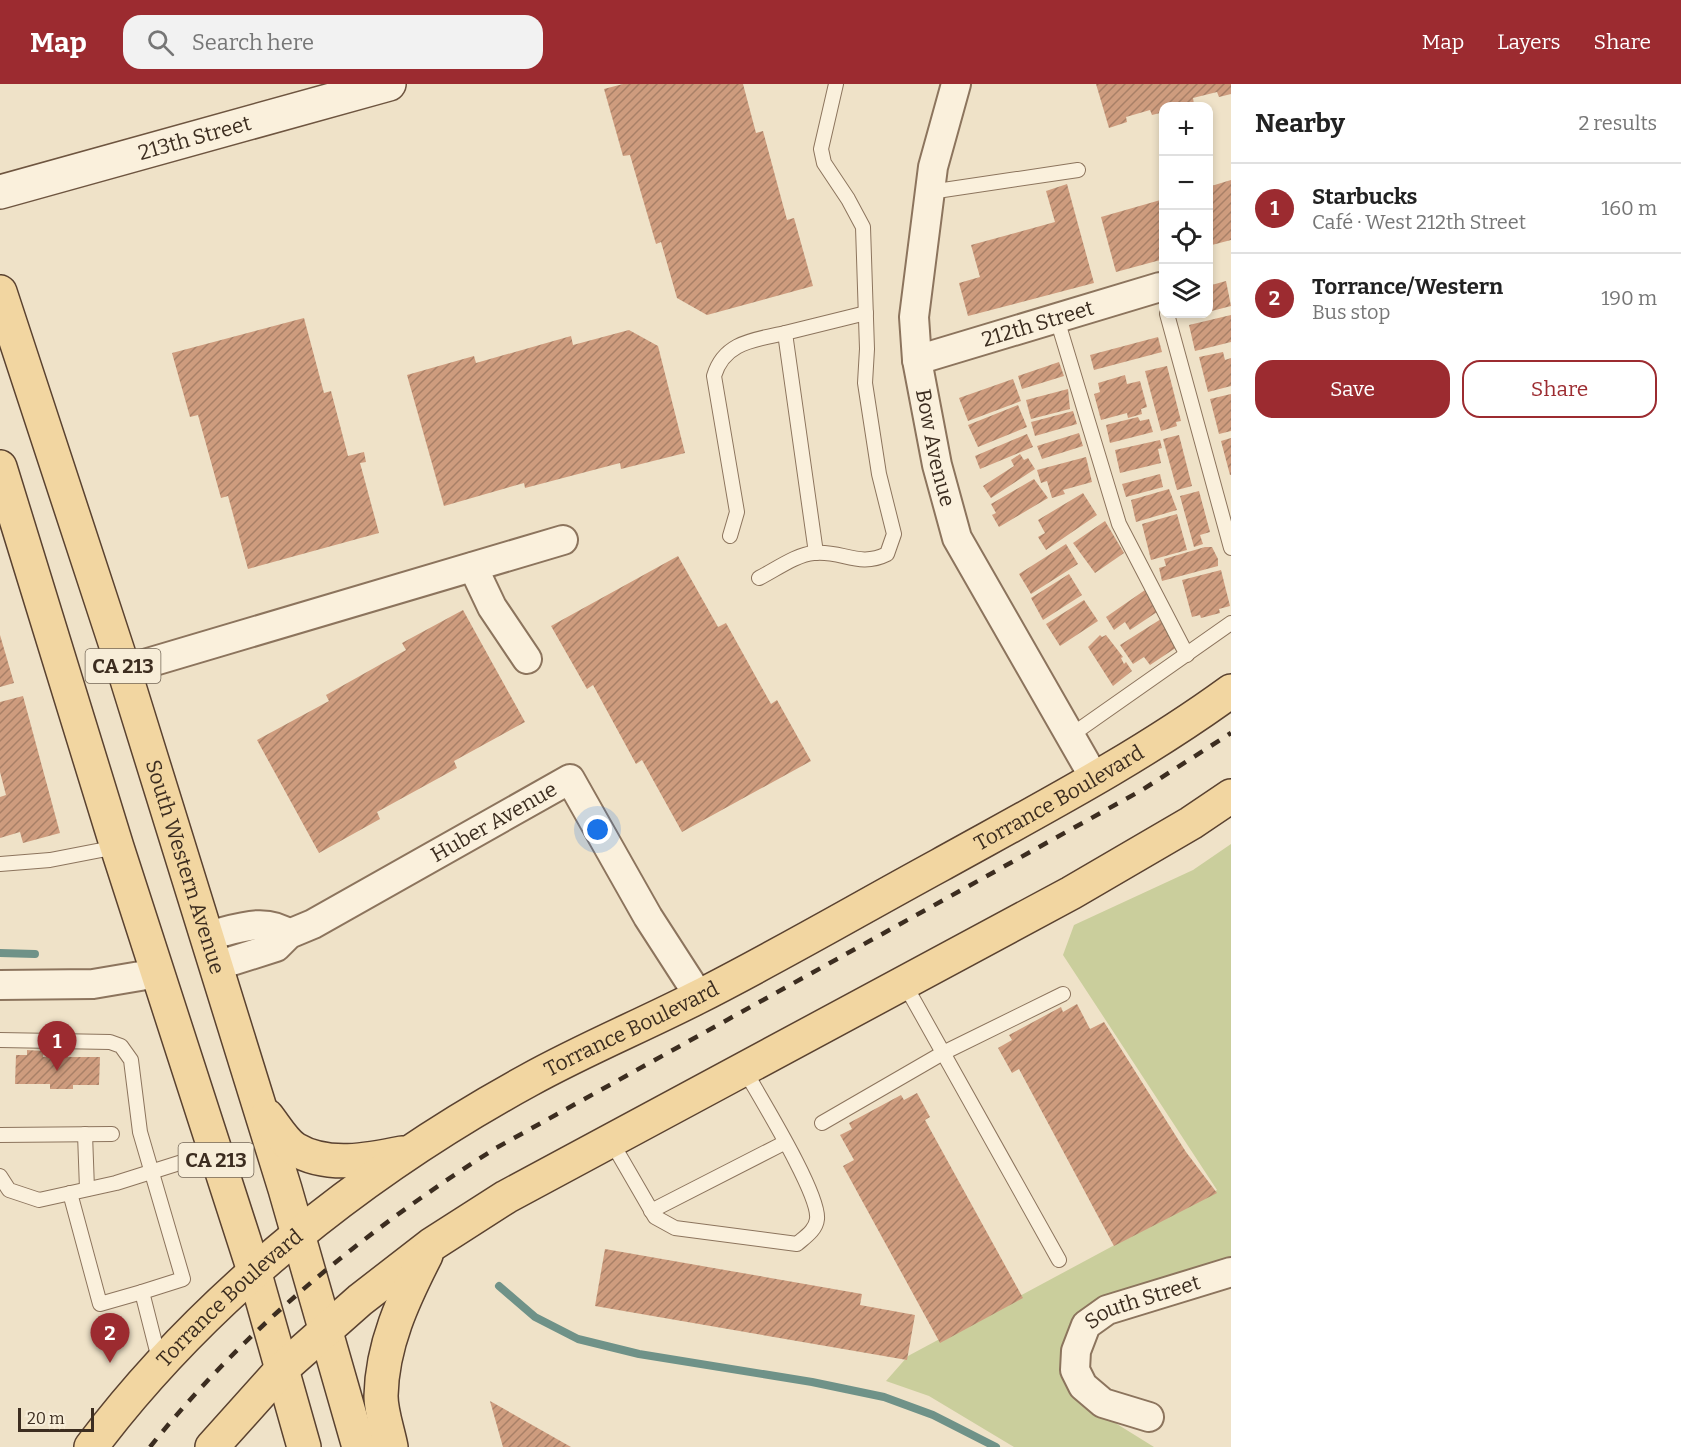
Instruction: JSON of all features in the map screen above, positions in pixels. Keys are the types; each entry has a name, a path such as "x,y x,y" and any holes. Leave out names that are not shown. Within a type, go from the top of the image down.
{"main road":[{"name":"South Western Avenue","path":"0,292 23,369 124,670 298,1234 359,1447"},
{"name":"CA 213","path":"0,467 117,847 255,1274 304,1447"},
{"name":"Torrance Boulevard","path":"91,1447 128,1398 160,1365 298,1234 412,1150 529,1080 699,996 1095,779 1176,731 1231,691"},
{"path":"212,1447 282,1369 360,1300 431,1245 506,1197 1071,893 1231,796"},
{"path":"258,1105 294,1148 321,1157 363,1162 412,1150"},
{"path":"391,1447 381,1398 386,1351 399,1308 431,1245"}],"street":[{"name":"213th Street","path":"0,192 389,84"},
{"name":"Bow Avenue","path":"956,84 933,168 914,317 917,360 937,465 957,538 1095,779"},
{"name":"212th Street","path":"917,360 1057,319 1159,301"},
{"path":"124,670 563,540"},
{"path":"473,567 492,607 527,659"},
{"name":"Huber Avenue","path":"211,951 276,947 289,934 313,924 570,778 648,917 699,996"},
{"path":"0,985 93,984 158,973"},
{"name":"South Street","path":"1149,1417 1103,1403 1083,1386 1075,1371 1076,1351 1086,1325 1107,1310 1231,1272"}],"lane":[{"path":"759,578 816,553 874,561 887,554 894,534 869,423 865,383 866,313 863,226 824,163 821,149 836,84"},
{"path":"930,192 1078,170"},
{"path":"730,536 737,512 714,376 719,360 739,345 866,313"},
{"path":"1168,318 1231,548"},
{"path":"1057,319 1119,524 1187,655"},
{"path":"786,333 816,553"},
{"path":"1070,736 1231,623"},
{"path":"0,864 50,860 117,847"},
{"path":"904,983 1059,1260"},
{"path":"822,1123 944,1053 1063,994"},
{"path":"0,1040 110,1042 121,1046 131,1060 141,1132 153,1171 161,1214 183,1279 100,1304 96,1264 87,1234 70,1193"},
{"path":"610,1141 655,1217 675,1228 797,1244 814,1228 818,1218 812,1193 744,1069"},
{"path":"85,1134 87,1189"},
{"path":"0,1135 112,1134"},
{"path":"651,1210 784,1143"},
{"path":"0,1176 9,1190 39,1200 153,1171 214,1152"},
{"path":"142,1292 160,1365"}],"green space":[{"path":"1231,844 1231,1264 1081,1318 1096,1411 1154,1447 1014,1447 929,1396 886,1381 908,1356 1217,1190 1063,955 1074,925 1193,870"}],"building":[{"path":"623,84 743,84 756,133 763,131 787,220 794,218 813,286 707,315 677,298 661,242 656,244 630,155 623,156 604,89"},
{"path":"1096,84 1231,84 1231,94 1219,97 1217,92 1193,98 1194,102 1159,102 1159,113 1152,115 1150,110 1126,117 1127,122 1109,128"},
{"path":"1231,180 1231,240 1213,245 1213,210 1213,185"},
{"path":"1067,184 1094,283 968,316 959,283 980,277 971,245 1055,222 1046,191"},
{"path":"1159,200 1159,260 1116,272 1101,217"},
{"path":"1226,281 1231,306 1213,311 1213,285"},
{"path":"1231,315 1231,342 1195,351 1189,325"},
{"path":"304,318 324,393 331,391 348,456 364,452 366,462 360,463 379,533 248,569 228,496 221,498 198,415 190,417 172,353"},
{"path":"629,330 658,346 685,453 621,469 620,463 525,488 524,483 444,506 407,375 474,356 476,363 571,336 573,345"},
{"path":"1158,337 1162,352 1094,370 1090,355"},
{"path":"1223,352 1225,360 1231,358 1231,386 1208,392 1199,357"},
{"path":"1059,362 1064,376 1022,389 1018,376"},
{"path":"1167,366 1181,421 1176,422 1177,426 1161,431 1145,371"},
{"path":"1125,375 1127,384 1140,381 1147,407 1141,409 1142,414 1128,418 1127,413 1101,420 1094,394 1100,392 1098,383"},
{"path":"1013,379 1021,401 968,421 959,398"},
{"path":"1068,389 1070,409 1031,419 1026,400"},
{"path":"1231,394 1231,431 1219,434 1210,399"},
{"path":"1018,405 1027,427 978,447 968,425"},
{"path":"1073,411 1077,424 1035,436 1031,422"},
{"path":"1138,417 1140,421 1149,419 1153,432 1110,443 1106,425"},
{"path":"1079,433 1083,446 1042,459 1037,446"},
{"path":"1027,434 1033,447 980,469 975,456"},
{"path":"1179,435 1192,486 1177,490 1163,439"},
{"path":"1231,438 1231,475 1230,475 1221,441"},
{"path":"1160,440 1162,448 1158,449 1161,463 1120,473 1115,450"},
{"path":"1020,454 1024,460 1028,458 1035,469 991,498 983,486 1014,466 1011,460"},
{"path":"1086,457 1092,482 1063,490 1065,494 1052,498 1047,481 1041,483 1037,470"},
{"path":"1160,474 1163,487 1126,497 1122,484"},
{"path":"1034,479 1048,498 999,527 992,515 996,513 991,504"},
{"path":"1169,489 1177,510 1136,522 1131,500"},
{"path":"1199,491 1210,532 1200,535 1203,544 1194,547 1180,496"},
{"path":"1083,493 1097,515 1046,550 1038,537 1045,533 1038,520"},
{"path":"1177,514 1187,550 1151,560 1142,524"},
{"path":"1105,521 1124,553 1095,573 1073,543"},
{"path":"1066,544 1078,564 1031,594 1019,574"},
{"path":"1212,547 1218,559 1218,566 1162,581 1159,568 1166,566 1164,559"},
{"path":"678,556 718,627 726,623 771,704 777,700 811,761 682,832 642,760 636,764 593,685 587,689 551,626"},
{"path":"1221,570 1230,606 1219,609 1220,613 1201,618 1200,615 1192,617 1182,580"},
{"path":"1069,574 1082,595 1043,620 1031,598"},
{"path":"1145,590 1157,612 1130,630 1125,622 1114,630 1106,617"},
{"path":"1084,600 1098,621 1060,646 1046,624"},
{"path":"463,610 525,722 454,761 457,768 377,812 380,819 319,853 257,740 329,701 326,695 406,650 402,643"},
{"path":"1161,619 1177,647 1150,665 1144,657 1133,664 1120,645"},
{"path":"0,635 14,683 0,687"},
{"path":"1100,635 1102,637 1106,635 1123,657 1121,658 1124,664 1126,662 1132,671 1113,686 1088,647"},
{"path":"23,696 60,833 23,843 20,832 0,838 0,797 6,795 0,772 0,702"},
{"path":"1077,1004 1090,1029 1104,1022 1186,1152 1217,1193 1114,1246 1019,1069 1012,1073 998,1048 1012,1040 1009,1035 1061,1007 1063,1012"},
{"path":"27,1050 43,1051 43,1057 100,1057 99,1085 73,1085 73,1089 50,1089 50,1084 15,1084 16,1055 27,1055"},
{"path":"917,1093 930,1117 925,1120 1023,1298 940,1343 843,1166 854,1160 840,1135 852,1129 849,1123 901,1095 904,1100"},
{"path":"605,1249 862,1294 860,1305 915,1315 907,1360 595,1306"},
{"path":"490,1401 571,1447 503,1447"}],"waterway":[{"path":"0,953 35,954"},
{"path":"499,1286 535,1317 578,1339 639,1354 812,1382 884,1397 933,1415 996,1447"}],"railway":[{"path":"150,1447 187,1403 267,1321 355,1247 448,1179 496,1148 1142,790 1231,733"}],"place":[{"name":"Starbucks","path":"57,1071"},
{"name":"Torrance/Western","path":"110,1363"}]}
